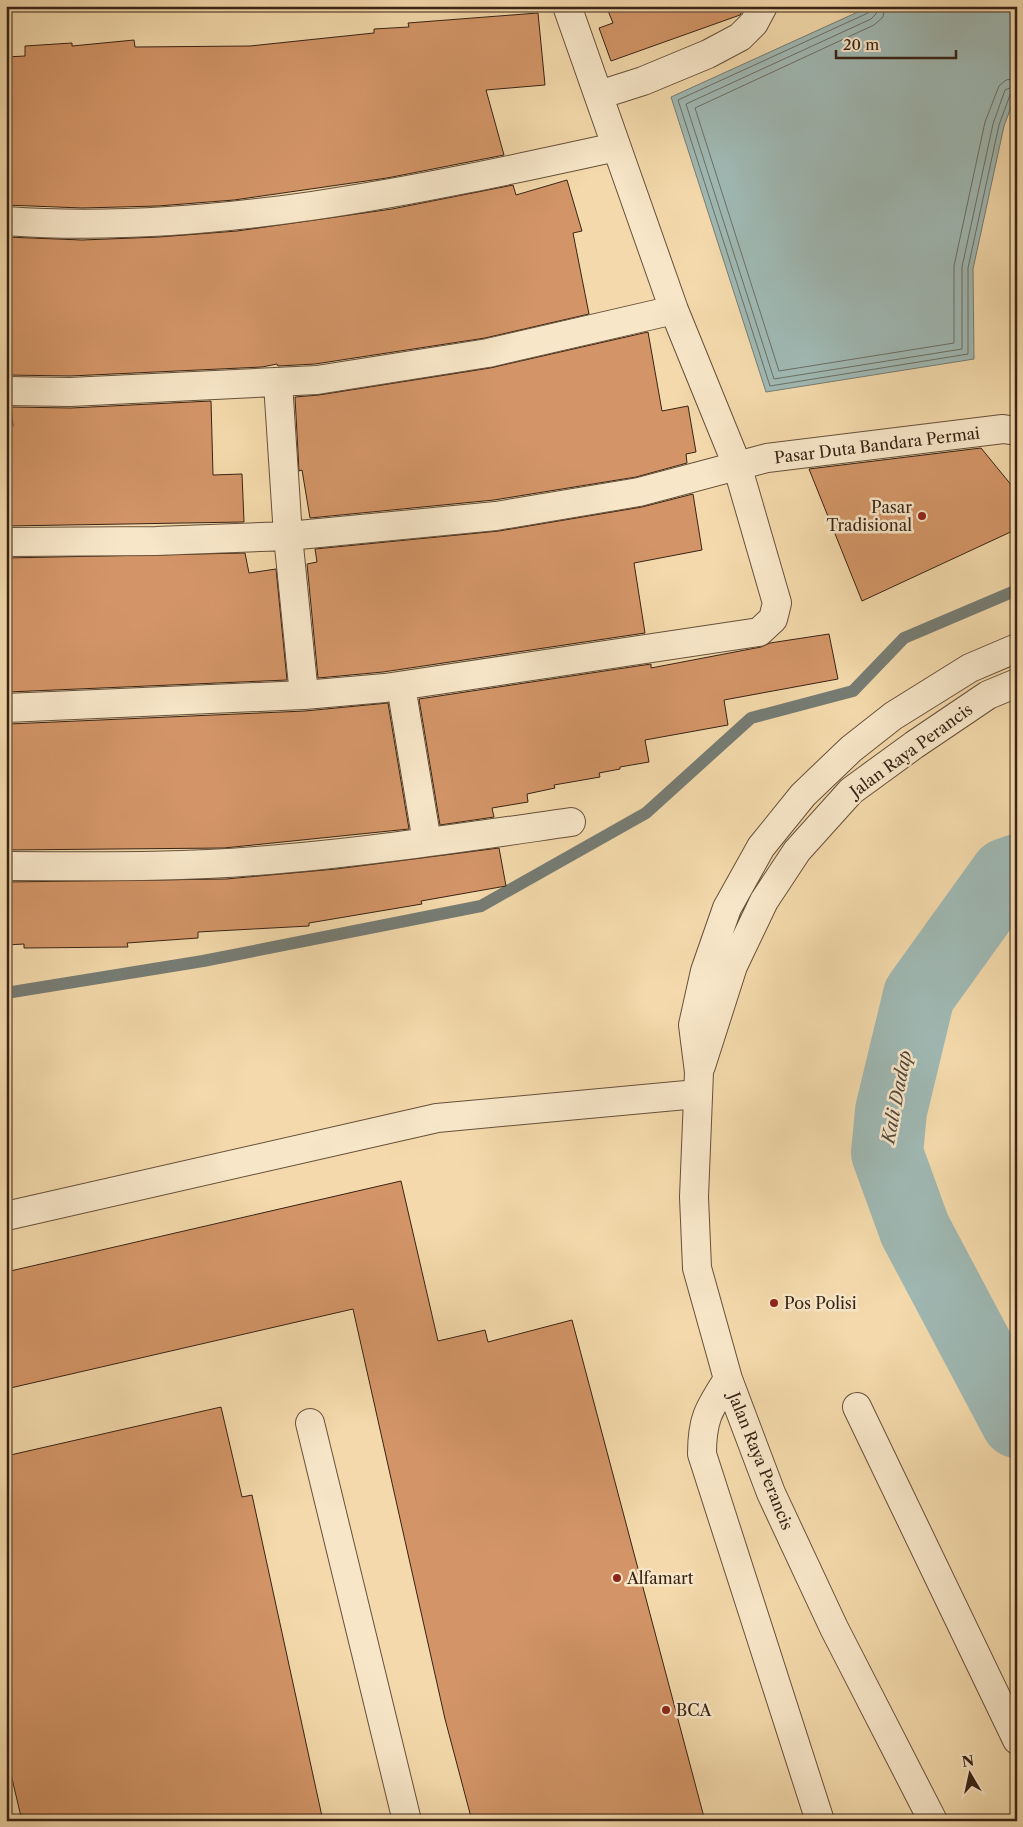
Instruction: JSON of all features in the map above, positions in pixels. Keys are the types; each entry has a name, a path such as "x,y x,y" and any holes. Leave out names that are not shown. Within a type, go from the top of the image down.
{"street":[{"path":"6,708 304,695 401,686 759,632 773,619 777,603 737,465 674,310 567,6"},
{"path":"599,95 643,81 708,54 740,37 754,23 764,6"},
{"path":"6,221 61,225 231,217 452,183 616,147"},
{"path":"6,391 70,392 317,380 488,353 674,310"},
{"path":"278,383 288,536 304,695"},
{"name":"Pasar Duta Bandara Permai","path":"6,542 156,541 288,536 496,516 639,492 767,458 1003,429 1017,431"},
{"name":"Jalan Raya Perancis","path":"932,1821 834,1628 780,1511 728,1379 697,1268 694,1197 698,1083 693,1025 705,971 727,908 761,846 803,795 851,749 893,716 970,668 1017,648"},
{"name":"Jalan Raya Perancis","path":"698,1083 733,966 764,901 797,851 851,791 914,745 988,695 1017,683"},
{"path":"401,686 427,842"},
{"path":"6,866 106,866 253,862 336,854 571,822"},
{"path":"6,1216 437,1118 698,1083"},
{"path":"728,1379 708,1410 702,1428 702,1454 820,1821"},
{"path":"857,1407 1017,1740"},
{"path":"310,1423 408,1821"}],"water":[{"path":"871,6 1017,6 1017,91 1004,126 973,269 974,359 766,392 671,97"}],"building":[{"path":"606,6 745,6 740,15 611,61 599,28 613,23"},
{"path":"538,13 545,85 486,90 504,155 387,178 234,200 158,206 82,208 6,205 6,57 25,56 25,46 72,43 72,46 134,40 135,47 250,46 374,33 374,29 409,27 408,23"},
{"path":"567,180 582,231 573,233 589,314 485,338 315,364 278,366 277,364 262,367 70,376 7,375 6,237 82,240 237,231 392,209 513,185 516,195"},
{"path":"648,332 662,411 688,406 696,452 686,454 687,463 636,477 494,500 310,518 302,470 299,471 295,397 319,395 490,368"},
{"path":"211,401 213,475 242,474 244,522 6,526 6,427 13,426 11,407 71,408"},
{"name":"Pasar Tradisional","path":"981,448 1017,492 1017,529 862,601 809,469"},
{"path":"693,494 702,550 634,563 645,633 383,672 318,678 307,564 317,562 315,549 499,531 642,507"},
{"path":"245,553 249,573 276,569 287,680 8,692 6,558"},
{"path":"829,634 838,679 724,700 728,725 645,740 649,762 620,767 620,769 599,773 600,777 554,785 555,788 527,794 528,802 492,808 494,817 440,825 419,699 651,664 651,668 761,647 770,643"},
{"path":"388,703 409,829 224,848 6,850 6,735 10,735 9,724 305,711"},
{"path":"499,848 506,886 421,901 422,904 309,923 309,926 198,932 198,938 127,943 128,947 24,948 24,944 6,945 6,882 226,879 336,869"},
{"path":"401,1181 438,1341 485,1330 488,1342 572,1320 705,1821 472,1821 445,1719 353,1309 6,1389 6,1272"},
{"path":"221,1407 242,1497 252,1495 323,1821 22,1821 6,1753 6,1456"}],"waterway":[{"path":"6,993 203,961 481,906 646,813 751,718 853,691 904,638 1017,590"},
{"name":"Kali Dadap","path":"1017,870 1006,874 919,995 891,1111 887,1153 915,1230 1017,1422"}],"place":[{"name":"Pasar Tradisional","path":"922,516"},
{"name":"Pos Polisi","path":"774,1303"},
{"name":"Alfamart","path":"617,1578"},
{"name":"BCA","path":"666,1710"}]}
